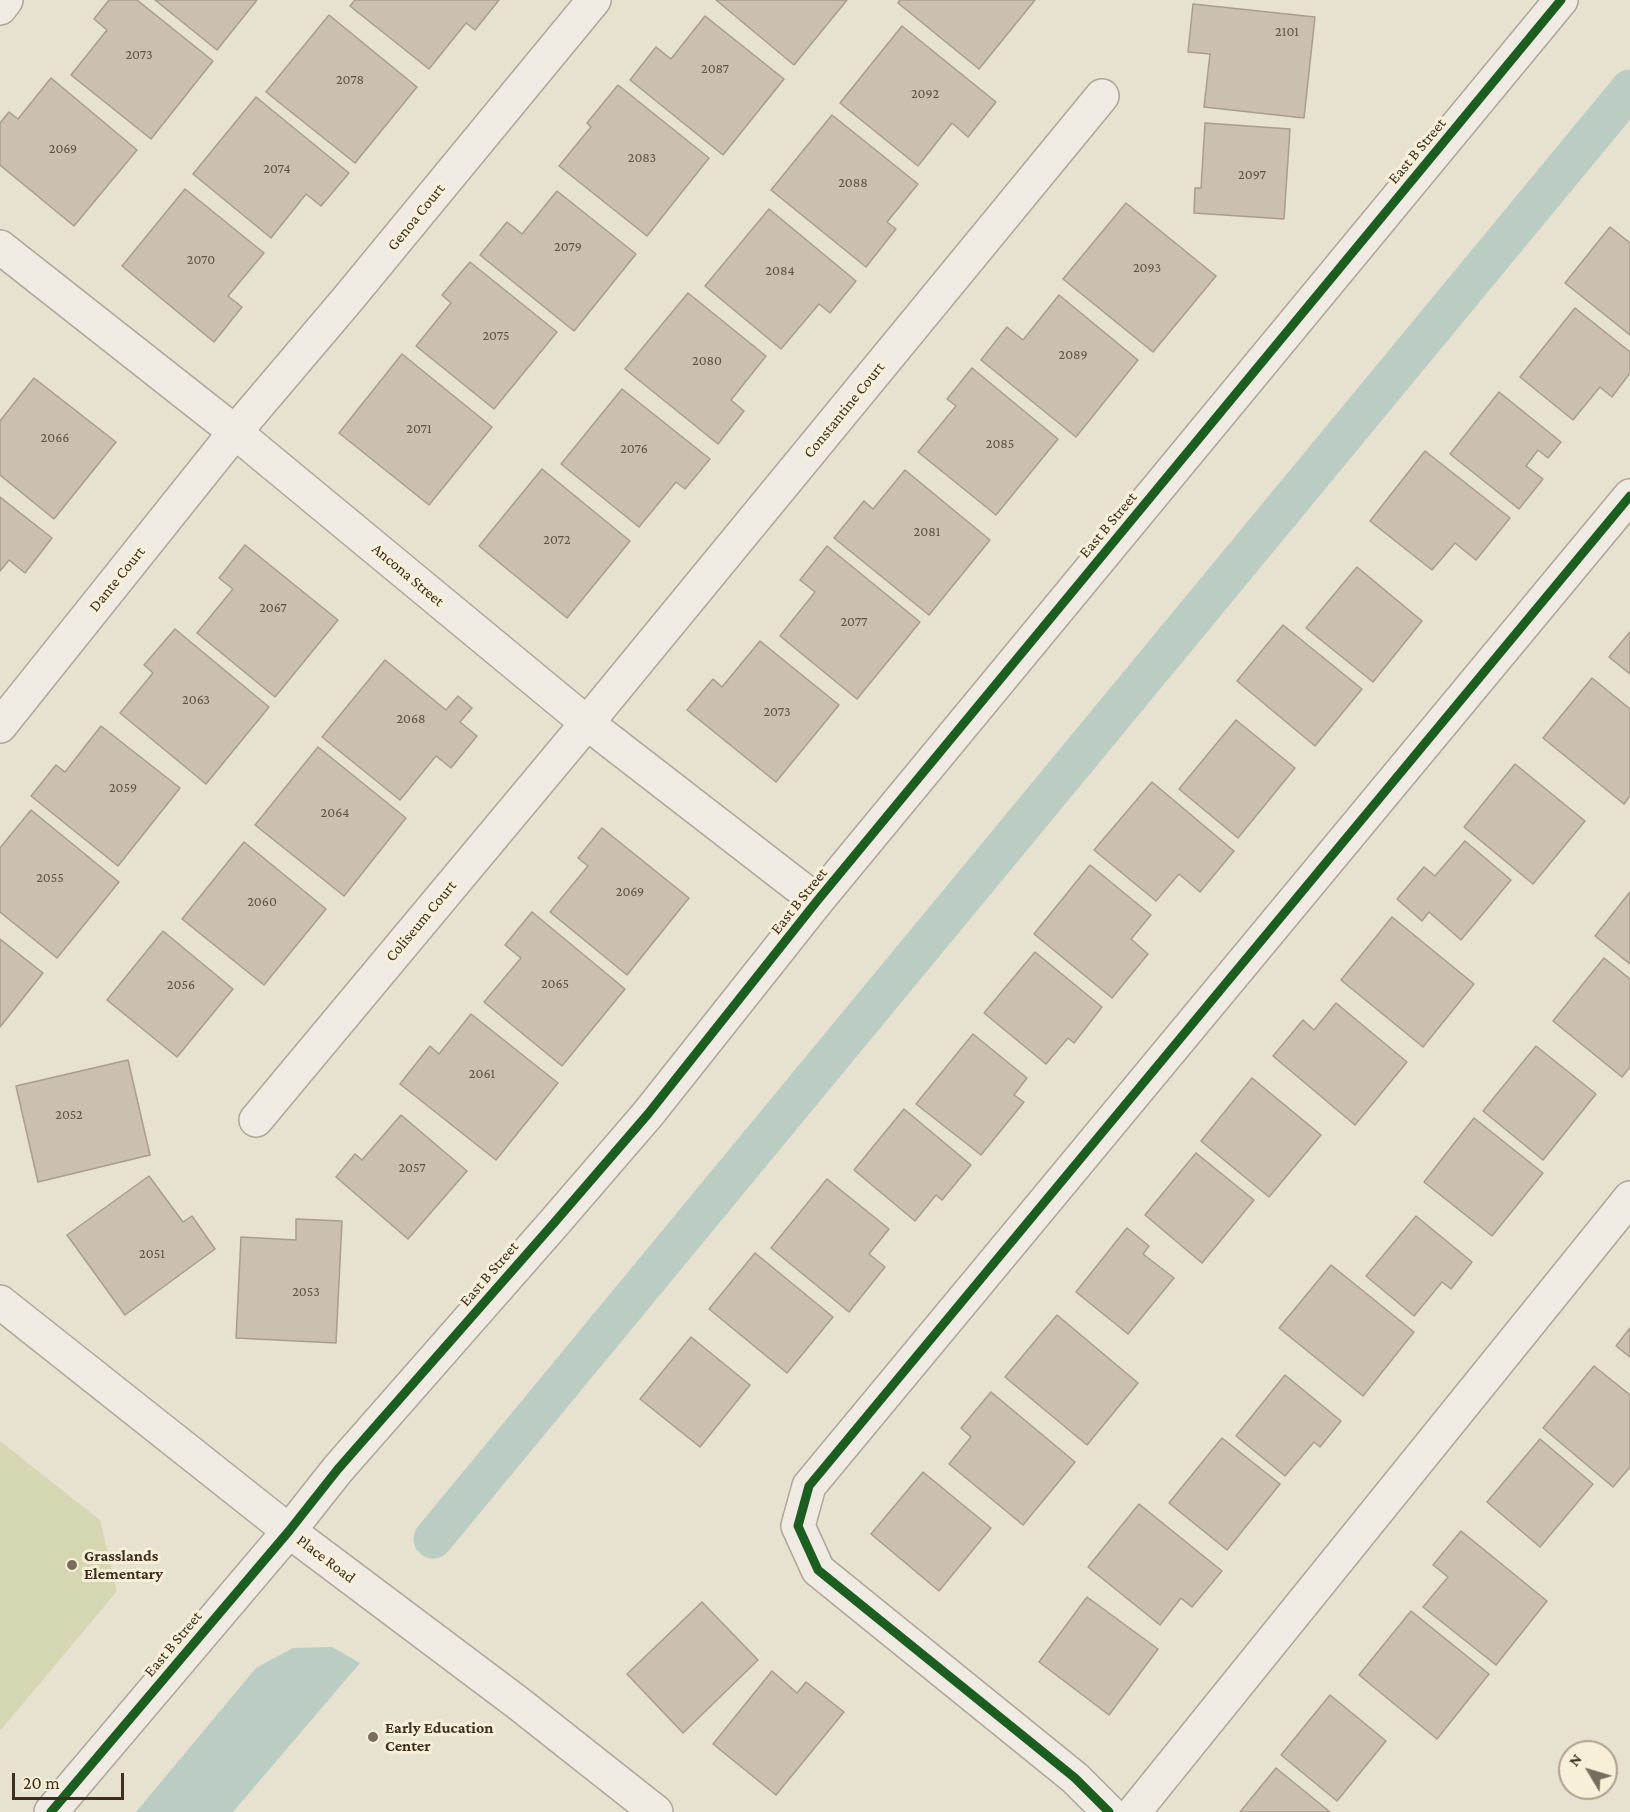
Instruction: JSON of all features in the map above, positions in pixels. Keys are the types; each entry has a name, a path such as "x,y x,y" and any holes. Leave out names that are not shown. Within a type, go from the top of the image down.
{"street":[{"path":"0,8 6,0"},
{"name":"Genoa Court","path":"235,432 355,291 594,0"},
{"name":"East B Street","path":"51,1812 289,1531 338,1469 648,1114 817,901 1561,0"},
{"name":"Constantine Court","path":"587,723 1102,96"},
{"name":"Ancona Street","path":"0,247 235,432 587,723 817,901"},
{"name":"Dante Court","path":"0,726 235,432"},
{"path":"1109,1812 1075,1778 818,1570 798,1526 809,1486 1630,496"},
{"name":"Coliseum Court","path":"256,1119 587,723"},
{"path":"1134,1812 1630,1198"},
{"name":"Place Road","path":"0,1302 289,1531 518,1703 656,1812"}],"green space":[{"name":"Grasslands Elementary","path":"0,1441 100,1520 117,1591 0,1731"}],"shaded area":[{"path":"332,1647 360,1663 233,1812 136,1812 256,1668 293,1648"}],"building":[{"path":"109,0 137,0 213,61 151,139 71,75 107,30 94,19"},
{"path":"155,0 257,0 217,50"},
{"path":"355,0 499,0 475,30 466,23 429,69 350,6"},
{"path":"716,0 847,0 794,65"},
{"path":"900,0 1035,0 979,69 898,3"},
{"path":"1193,4 1315,17 1304,118 1204,107 1210,54 1188,52"},
{"path":"329,15 417,87 355,163 266,92"},
{"path":"705,16 784,79 723,155 630,80 656,47 671,59"},
{"path":"902,26 996,102 968,137 952,123 918,166 840,103"},
{"path":"51,78 137,150 74,226 0,165 0,123 9,112 18,119"},
{"path":"618,85 709,158 647,236 559,166 591,127 587,123"},
{"path":"256,97 349,173 321,206 306,194 271,238 193,174"},
{"path":"832,115 918,184 887,222 896,229 866,267 771,190"},
{"path":"1205,123 1290,129 1284,219 1194,213 1195,188 1201,188"},
{"path":"185,189 264,253 228,296 242,307 214,342 122,266"},
{"path":"557,191 636,254 574,331 480,255 507,222 522,234"},
{"path":"1126,203 1216,276 1153,352 1063,279"},
{"path":"769,209 856,281 830,313 819,304 781,349 705,286"},
{"path":"1610,227 1630,243 1630,335 1565,283"},
{"path":"470,262 557,332 494,409 416,346 451,303 442,295"},
{"path":"688,293 766,356 731,400 744,411 718,444 625,369"},
{"path":"1059,295 1138,360 1076,437 981,360 1007,327 1023,340"},
{"path":"1575,308 1630,352 1630,373 1612,397 1600,387 1573,420 1520,377"},
{"path":"402,354 492,427 429,505 339,433"},
{"path":"972,368 1058,439 996,515 918,452 956,406 947,399"},
{"path":"34,378 116,442 54,519 0,475 0,421"},
{"path":"622,389 710,459 685,489 676,482 639,527 561,464"},
{"path":"1499,392 1561,442 1548,458 1538,450 1526,466 1543,479 1519,509 1450,454"},
{"path":"1425,451 1510,518 1476,560 1455,543 1432,570 1370,521"},
{"path":"542,469 630,541 567,618 479,546"},
{"path":"905,470 990,540 929,615 834,538 864,501 873,509"},
{"path":"0,497 52,538 25,573 9,560 0,571"},
{"path":"245,545 338,620 275,697 197,633 233,589 219,578"},
{"path":"827,546 920,622 857,699 780,636 815,592 800,580"},
{"path":"1357,567 1422,621 1373,682 1306,628"},
{"path":"1283,625 1362,689 1315,746 1237,681"},
{"path":"175,629 269,707 206,784 120,713 153,673 144,665"},
{"path":"1630,632 1630,674 1609,657"},
{"path":"760,641 839,705 776,782 687,710 713,679 722,687"},
{"path":"385,660 446,710 458,696 472,708 460,722 477,736 451,768 436,756 400,800 322,737"},
{"path":"1592,678 1630,709 1630,796 1624,804 1543,738"},
{"path":"1236,720 1295,768 1238,838 1179,789"},
{"path":"101,726 180,788 118,866 31,796 56,765 65,772"},
{"path":"318,747 406,818 344,896 255,825"},
{"path":"1515,764 1585,821 1533,884 1464,827"},
{"path":"1152,782 1234,851 1200,892 1179,874 1156,901 1094,850"},
{"path":"31,810 119,882 57,958 0,912 0,848"},
{"path":"602,828 689,898 627,975 550,912 588,866 578,858"},
{"path":"1465,841 1511,880 1461,940 1429,912 1422,921 1397,899 1424,867 1435,876"},
{"path":"244,842 326,909 264,985 182,919"},
{"path":"1090,865 1151,915 1131,939 1148,954 1112,998 1034,934"},
{"path":"1630,892 1630,964 1595,936"},
{"path":"532,912 625,989 562,1066 484,1002 521,958 505,945"},
{"path":"1392,917 1474,984 1423,1047 1341,980"},
{"path":"163,931 233,989 177,1057 107,1000"},
{"path":"0,939 43,973 0,1027"},
{"path":"1035,952 1102,1007 1074,1043 1068,1038 1046,1064 984,1013"},
{"path":"1604,958 1630,979 1630,1067 1622,1077 1553,1021"},
{"path":"1336,1003 1407,1062 1355,1125 1273,1056 1303,1020 1314,1030"},
{"path":"471,1014 558,1083 496,1160 400,1084 430,1046 439,1054"},
{"path":"973,1034 1027,1078 1014,1095 1024,1102 981,1155 916,1104"},
{"path":"1536,1046 1596,1094 1543,1160 1483,1111"},
{"path":"128,1060 150,1155 38,1182 16,1086"},
{"path":"1252,1078 1321,1135 1269,1197 1201,1141"},
{"path":"904,1109 971,1165 942,1200 936,1195 915,1221 854,1170"},
{"path":"401,1115 467,1171 408,1239 336,1177 355,1154 362,1160"},
{"path":"1474,1118 1543,1173 1492,1236 1424,1182"},
{"path":"1196,1153 1254,1200 1202,1263 1145,1215"},
{"path":"149,1176 183,1222 192,1216 215,1249 125,1315 67,1235"},
{"path":"827,1179 889,1229 869,1254 885,1267 849,1312 771,1248"},
{"path":"1416,1216 1472,1262 1451,1289 1442,1282 1414,1316 1366,1276"},
{"path":"296,1219 342,1221 336,1343 236,1338 241,1237 296,1240"},
{"path":"1127,1228 1149,1246 1143,1254 1174,1278 1128,1334 1076,1292"},
{"path":"755,1253 833,1317 787,1373 709,1309"},
{"path":"1331,1265 1414,1332 1363,1396 1279,1328"},
{"path":"1057,1315 1138,1383 1087,1445 1005,1377"},
{"path":"1630,1328 1630,1357 1616,1346"},
{"path":"691,1337 750,1385 700,1447 640,1399"},
{"path":"1594,1366 1630,1395 1630,1467 1613,1487 1543,1428"},
{"path":"1285,1375 1341,1421 1320,1447 1314,1442 1285,1476 1236,1436"},
{"path":"991,1392 1075,1462 1023,1525 949,1464 971,1437 961,1428"},
{"path":"1222,1438 1280,1484 1227,1550 1169,1503"},
{"path":"1540,1439 1593,1484 1540,1547 1487,1502"},
{"path":"923,1472 991,1528 939,1591 871,1534"},
{"path":"1139,1504 1222,1571 1192,1607 1181,1598 1160,1625 1088,1567"},
{"path":"1461,1531 1547,1601 1496,1665 1423,1607 1448,1577 1433,1565"},
{"path":"1087,1597 1158,1649 1109,1715 1039,1662"},
{"path":"702,1602 758,1660 683,1733 627,1674"},
{"path":"1411,1611 1489,1674 1437,1739 1359,1675"},
{"path":"772,1671 797,1693 806,1682 844,1712 776,1795 713,1744"},
{"path":"1330,1695 1386,1741 1337,1801 1281,1755"},
{"path":"1276,1768 1330,1812 1240,1812"}],"waterway":[{"path":"433,1539 1630,89"}],"cycle path":[{"path":"51,1812 289,1531 338,1469 648,1114 817,901 1561,0"},
{"path":"1109,1812 1075,1778 818,1570 798,1526 809,1486 1630,496"}],"place":[{"name":"Grasslands Elementary","path":"72,1565"},
{"name":"Early Education Center","path":"373,1737"}]}
